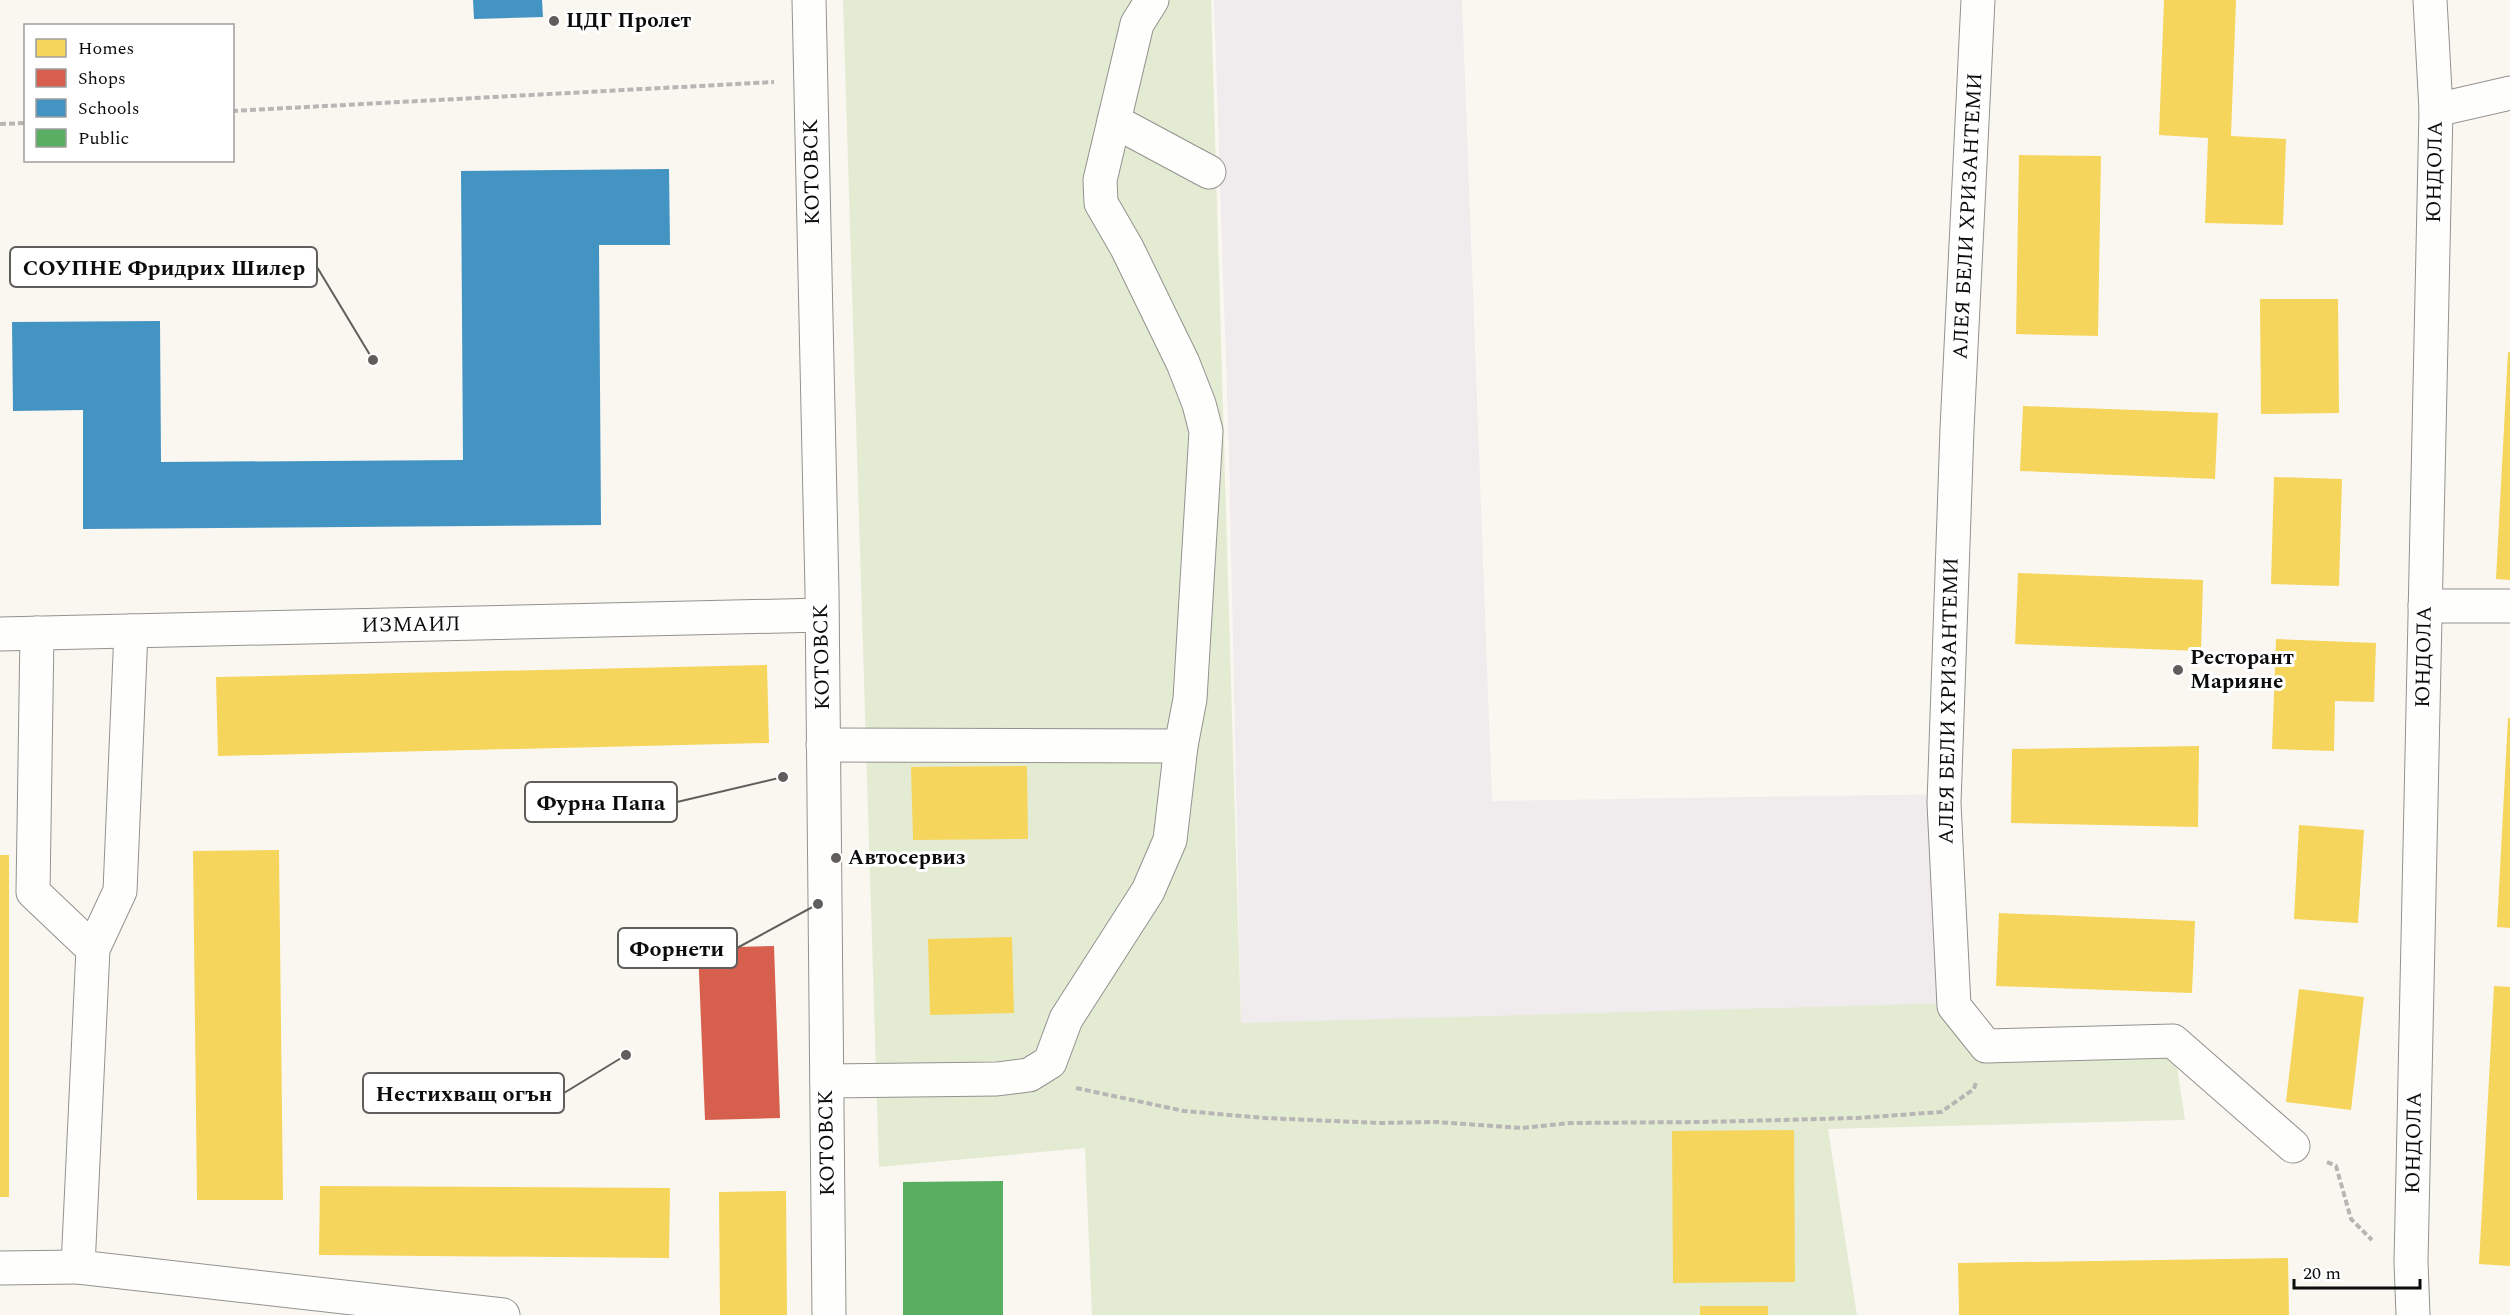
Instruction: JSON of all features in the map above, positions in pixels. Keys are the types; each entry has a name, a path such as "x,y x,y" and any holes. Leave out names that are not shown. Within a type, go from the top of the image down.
{"street":[{"name":"КОТОВСК","path":"808,0 822,615 829,1315"},
{"path":"827,1081 997,1079 1029,1075 1050,1062 1066,1018 1148,891 1170,840 1181,746 1190,699 1206,430 1199,404 1183,363 1101,203 1100,180 1137,24 1152,0"},
{"name":"АЛЕЯ БЕЛИ ХРИЗАНТЕМИ","path":"1978,0 1957,429 1944,803 1954,1006 1986,1046"},
{"name":"ЮНДОЛА","path":"2413,1315 2411,1282 2436,110 2430,0"},
{"path":"2436,110 2510,93"},
{"path":"1114,121 1209,172"},
{"path":"2425,606 2510,606"},
{"name":"ИЗМАИЛ","path":"0,634 822,615"},
{"path":"78,1267 93,949 120,891 131,631"},
{"path":"37,633 33,892 93,949"},
{"path":"823,745 1181,746"},
{"path":"1986,1046 2174,1041 2293,1146"},
{"path":"0,1268 78,1267 503,1315"}],"path":[{"path":"234,111 810,80"},
{"path":"0,124 24,123"},
{"path":"1029,1075 1102,1095 1184,1111 1265,1118 1379,1123 1436,1122 1522,1128 1570,1123 1857,1118 1941,1112 1974,1089 1986,1046"},
{"path":"2293,1146 2336,1166 2351,1219 2411,1282"}],"shaded area":[{"path":"1214,0 1462,0 1492,801 1950,794 1953,1003 1495,1026 1241,1024 1229,451"}],"green space":[{"path":"843,0 1211,0 1241,1023 1953,1003 1986,1046 2173,1041 2185,1120 1828,1129 1857,1315 1092,1315 1085,1148 879,1167"}],"building: Homes":[{"path":"2164,0 2236,0 2231,136 2286,139 2283,225 2205,223 2208,138 2159,135"},
{"path":"2019,155 2101,156 2098,336 2016,334"},
{"path":"2260,299 2338,299 2339,413 2261,414"},
{"path":"2508,352 2510,352 2510,580 2496,579"},
{"path":"2023,406 2218,413 2215,479 2020,471"},
{"path":"2274,477 2342,479 2339,586 2271,584"},
{"path":"2018,573 2203,580 2201,651 2015,644"},
{"path":"2276,639 2376,643 2374,702 2335,701 2334,751 2272,749"},
{"path":"767,665 769,743 218,756 216,677"},
{"path":"2508,718 2510,718 2510,928 2497,927"},
{"path":"2199,746 2198,827 2011,823 2012,749"},
{"path":"1027,766 1028,839 913,840 911,767"},
{"path":"2299,825 2364,830 2358,923 2294,919"},
{"path":"279,850 283,1200 197,1200 193,851"},
{"path":"0,855 9,855 9,1197 0,1197"},
{"path":"1999,913 2195,921 2192,993 1996,986"},
{"path":"1012,937 1014,1013 930,1015 928,939"},
{"path":"2494,986 2510,987 2510,1266 2479,1264"},
{"path":"2299,989 2364,997 2351,1110 2286,1102"},
{"path":"1794,1130 1795,1282 1673,1283 1672,1131"},
{"path":"320,1186 670,1188 669,1258 319,1255"},
{"path":"786,1191 787,1315 720,1315 719,1192"},
{"path":"2288,1258 2289,1315 1959,1315 1958,1263"},
{"path":"1700,1306 1768,1306 1768,1315 1700,1315"}],"building: Shops":[{"path":"774,946 780,1118 705,1120 698,948"}],"building: Schools":[{"path":"473,0 542,0 543,17 474,19"},
{"path":"669,169 670,245 599,245 601,525 83,529 83,410 13,411 12,322 160,321 161,462 463,460 461,171"}],"building: Public":[{"path":"1003,1181 1003,1315 903,1315 903,1182"}],"place":[{"name":"ЦДГ Пролет","path":"554,21"},
{"name":"СОУПНЕ Фридрих Шилер","path":"373,360"},
{"name":"Ресторант Марияне","path":"2178,670"},
{"name":"Фурна Папа","path":"783,777"},
{"name":"Автосервиз","path":"836,858"},
{"name":"Форнети","path":"818,904"},
{"name":"Нестихващ огън","path":"626,1055"}]}
